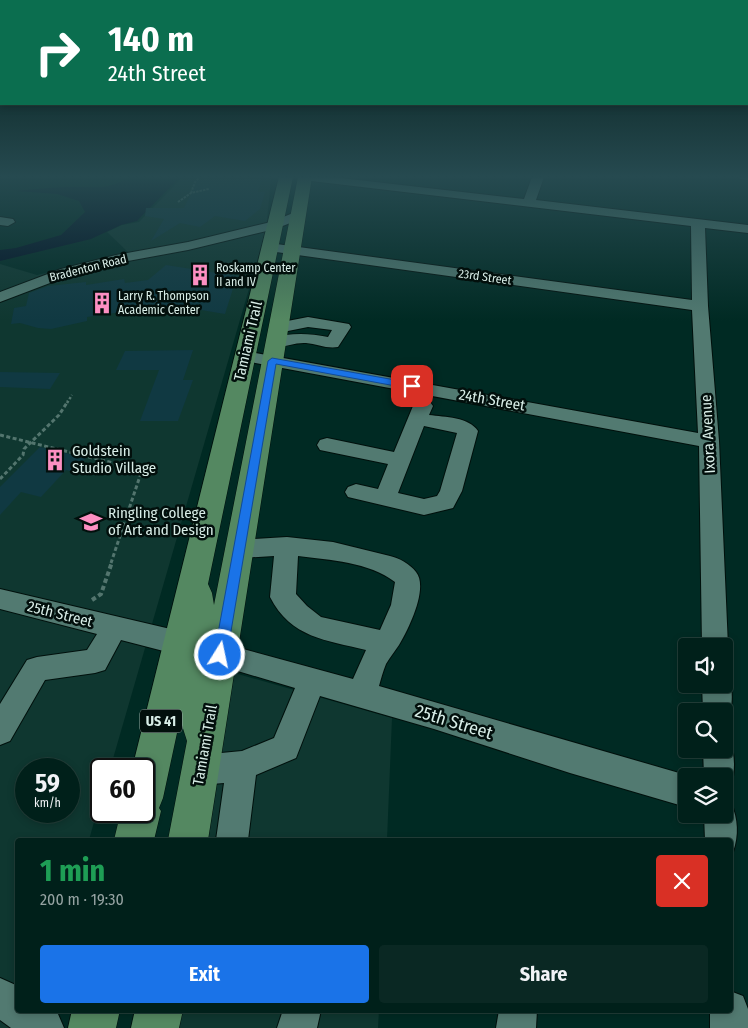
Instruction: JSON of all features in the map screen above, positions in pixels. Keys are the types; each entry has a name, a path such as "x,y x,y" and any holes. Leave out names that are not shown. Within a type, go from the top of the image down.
{"main road":[{"name":"Tamiami Trail","path":"153,758 270,247 280,225"},
{"name":"Tamiami Trail","path":"188,838 292,250 286,225"},
{"path":"194,576 202,633 220,655"},
{"path":"179,643 194,679 194,705 202,758"},
{"path":"134,838 138,823"},
{"path":"92,1028 95,1013"},
{"path":"155,1028 158,1013"}],"street":[{"name":"Bradenton Road","path":"0,297 43,279 92,265 188,246 238,234 262,225"},
{"name":"Ixora Avenue","path":"698,225 700,306 709,441 715,638"},
{"path":"714,225 748,229"},
{"name":"23rd Street","path":"270,247 700,306"},
{"path":"275,344 306,330"},
{"name":"24th Street","path":"245,356 275,344 430,389 709,441"},
{"path":"385,498 430,389"},
{"path":"356,492 424,507 439,505 445,502 449,497 468,431 460,426 418,419"},
{"path":"328,445 401,460"},
{"path":"296,546 283,597 298,614 314,626 390,636"},
{"path":"239,549 296,546 390,565 407,578 407,596 401,619 374,660 362,695"},
{"name":"25th Street","path":"0,599 179,643"},
{"path":"0,730 37,669 95,661 114,628"},
{"name":"25th Street","path":"220,655 312,680 678,789"},
{"path":"202,758 242,766 285,748 312,680"},
{"path":"232,838 242,766"},
{"path":"720,823 721,838"},
{"path":"0,997 15,1008"},
{"path":"22,1013 44,1028"},
{"path":"297,1028 301,1013"},
{"path":"516,1028 518,1013"},
{"path":"729,1013 730,1028"}],"path":[{"path":"0,479 23,454 24,449 59,415 72,395"},
{"path":"0,435 142,470 101,594 82,608 86,610 79,619"}],"shaded area":[{"path":"71,225 121,225 91,239 0,261 0,250 16,248 61,235"},
{"name":"Ringling College of Art and Design","path":"122,225 266,225 113,758 90,758 90,823 94,823 90,838 15,838 15,1013 21,1013 34,1028 0,1028 0,264 37,275 129,253 107,232"},
{"path":"231,672 392,718 387,838 204,838 217,754 222,751 219,741"},
{"path":"176,1013 379,1013 378,1028 174,1028"}],"building":[{"path":"160,225 177,225 151,241"},
{"name":"Larry R. Thompson Academic Center","path":"166,265 237,276 225,314 189,308 147,313 136,310 87,317 87,321 51,329 20,323 11,324 14,308 26,306 29,293 48,286 86,282 86,285 124,279 125,283 148,280"},
{"path":"193,350 183,380 193,380 178,421 140,421 159,370 116,370 125,351"},
{"path":"0,372 60,373 50,389 0,387"},
{"path":"40,447 86,458 73,472 66,470 41,497 21,492 0,515 0,487"}],"place":[{"name":"Roskamp Center II and IV","path":"200,275"},
{"name":"Larry R. Thompson Academic Center","path":"102,303"},
{"name":"Goldstein Studio Village","path":"55,460"},
{"name":"Ringling College of Art and Design","path":"91,522"}],"route":[{"path":"220,655 272,361 412,386"}]}
